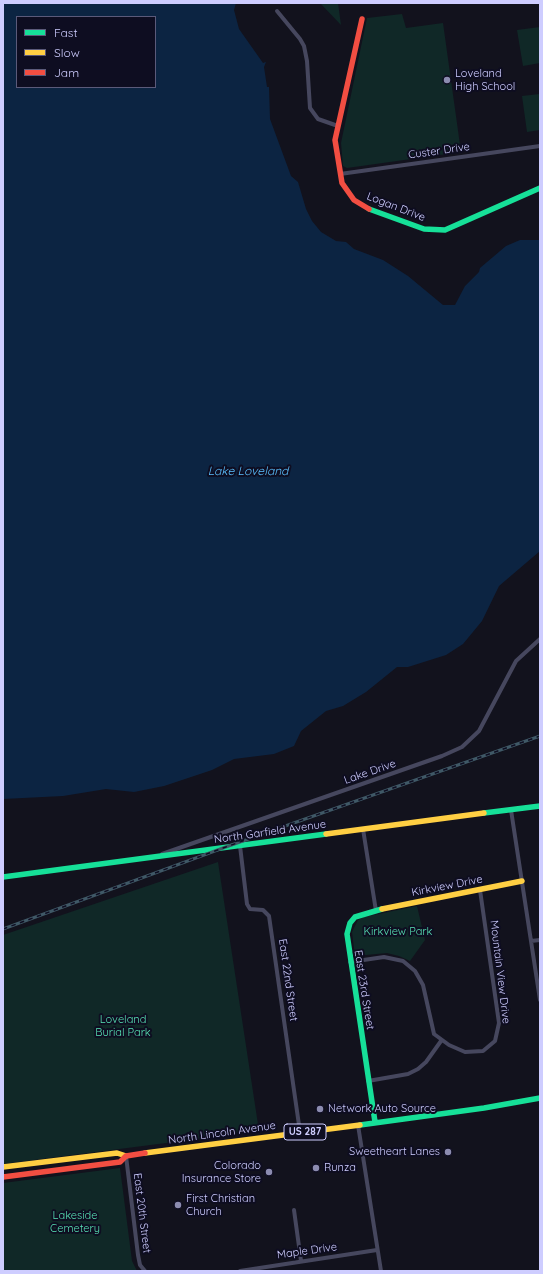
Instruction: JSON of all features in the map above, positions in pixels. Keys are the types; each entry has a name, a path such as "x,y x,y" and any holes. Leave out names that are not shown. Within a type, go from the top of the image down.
{"main road":[{"name":"Logan Drive","path":"362,19 338,126 336,145 340,174 344,188 360,205 424,229 435,230 451,228 540,188"},
{"name":"North Garfield Avenue","path":"3,877 540,806"},
{"name":"Kirkview Drive","path":"376,910 522,881"},
{"name":"East 23rd Street","path":"375,1122 346,934 350,923 359,915 376,910"},
{"name":"North Lincoln Avenue","path":"3,1177 120,1162 126,1156 484,1108 540,1098"},
{"name":"US 287","path":"3,1167 117,1153 126,1156"}],"street":[{"path":"277,11 304,46 307,61 310,108 318,119 338,126"},
{"name":"Custer Drive","path":"340,174 540,146"},
{"name":"Lake Drive","path":"156,857 455,751 468,743 479,731 512,667 520,657 540,639"},
{"path":"511,810 540,1000"},
{"path":"363,829 376,910"},
{"name":"East 22nd Street","path":"240,846 247,904 250,909 263,910 268,916 300,1132"},
{"name":"Mountain View Drive","path":"441,1041 465,1052 479,1052 487,1048 495,1041 499,1029 480,890"},
{"path":"531,941 540,940"},
{"path":"350,962 384,957 403,961 412,967 422,985 432,1031 441,1041 426,1062 418,1069 408,1074 368,1081"},
{"path":"358,1125 380,1271"},
{"name":"East 20th Street","path":"126,1156 138,1255 140,1265 144,1271"},
{"path":"294,1210 301,1261"},
{"name":"Maple Drive","path":"240,1271 377,1250"}],"green space":[{"path":"320,3 338,3 341,25"},
{"path":"402,14 406,28 443,23 461,152 347,168 343,166 341,143 367,18"},
{"path":"540,27 540,63 523,66 517,30"},
{"path":"540,94 540,130 527,132 522,96"},
{"name":"Loveland Burial Park","path":"218,862 259,1131 3,1164 3,935"},
{"name":"Kirkview Park","path":"417,906 425,940 410,961 387,953 355,956 352,932 358,920 364,917"},
{"name":"Lakeside Cemetery","path":"120,1168 132,1261 137,1271 3,1271 3,1183"}],"water":[{"name":"Lake Loveland","path":"3,3 236,3 234,10 239,29 263,63 266,62 264,67 267,87 269,87 270,119 291,176 298,182 306,209 312,221 321,232 336,241 346,242 354,249 383,260 408,276 443,305 455,305 465,286 479,272 480,268 506,246 520,240 540,240 540,551 499,586 482,621 463,644 446,655 408,667 397,667 366,692 343,706 326,711 301,731 294,746 274,754 234,759 212,770 164,786 134,792 106,789 63,796 3,799"}],"railway":[{"path":"3,929 223,848 540,736"}],"traffic: fast":[{"path":"369,209 424,229 445,230 540,188"},
{"path":"484,813 540,806"},
{"path":"3,877 326,834"},
{"path":"375,1122 347,934 350,923 355,917 382,909"},
{"path":"360,1125 484,1108 540,1098"}],"traffic: slow":[{"path":"326,834 484,813"},
{"path":"382,909 522,881"},
{"path":"145,1153 360,1125"},
{"path":"3,1167 117,1153 126,1156"}],"traffic: jam":[{"path":"362,19 335,140 342,183 354,200 369,209"},
{"path":"3,1177 120,1162 126,1156 145,1153"}],"place":[{"name":"Loveland High School","path":"447,80"},
{"name":"Network Auto Source","path":"320,1109"},
{"name":"Sweetheart Lanes","path":"448,1152"},
{"name":"Runza","path":"316,1168"},
{"name":"Colorado Insurance Store","path":"269,1172"},
{"name":"First Christian Church","path":"178,1205"}]}
